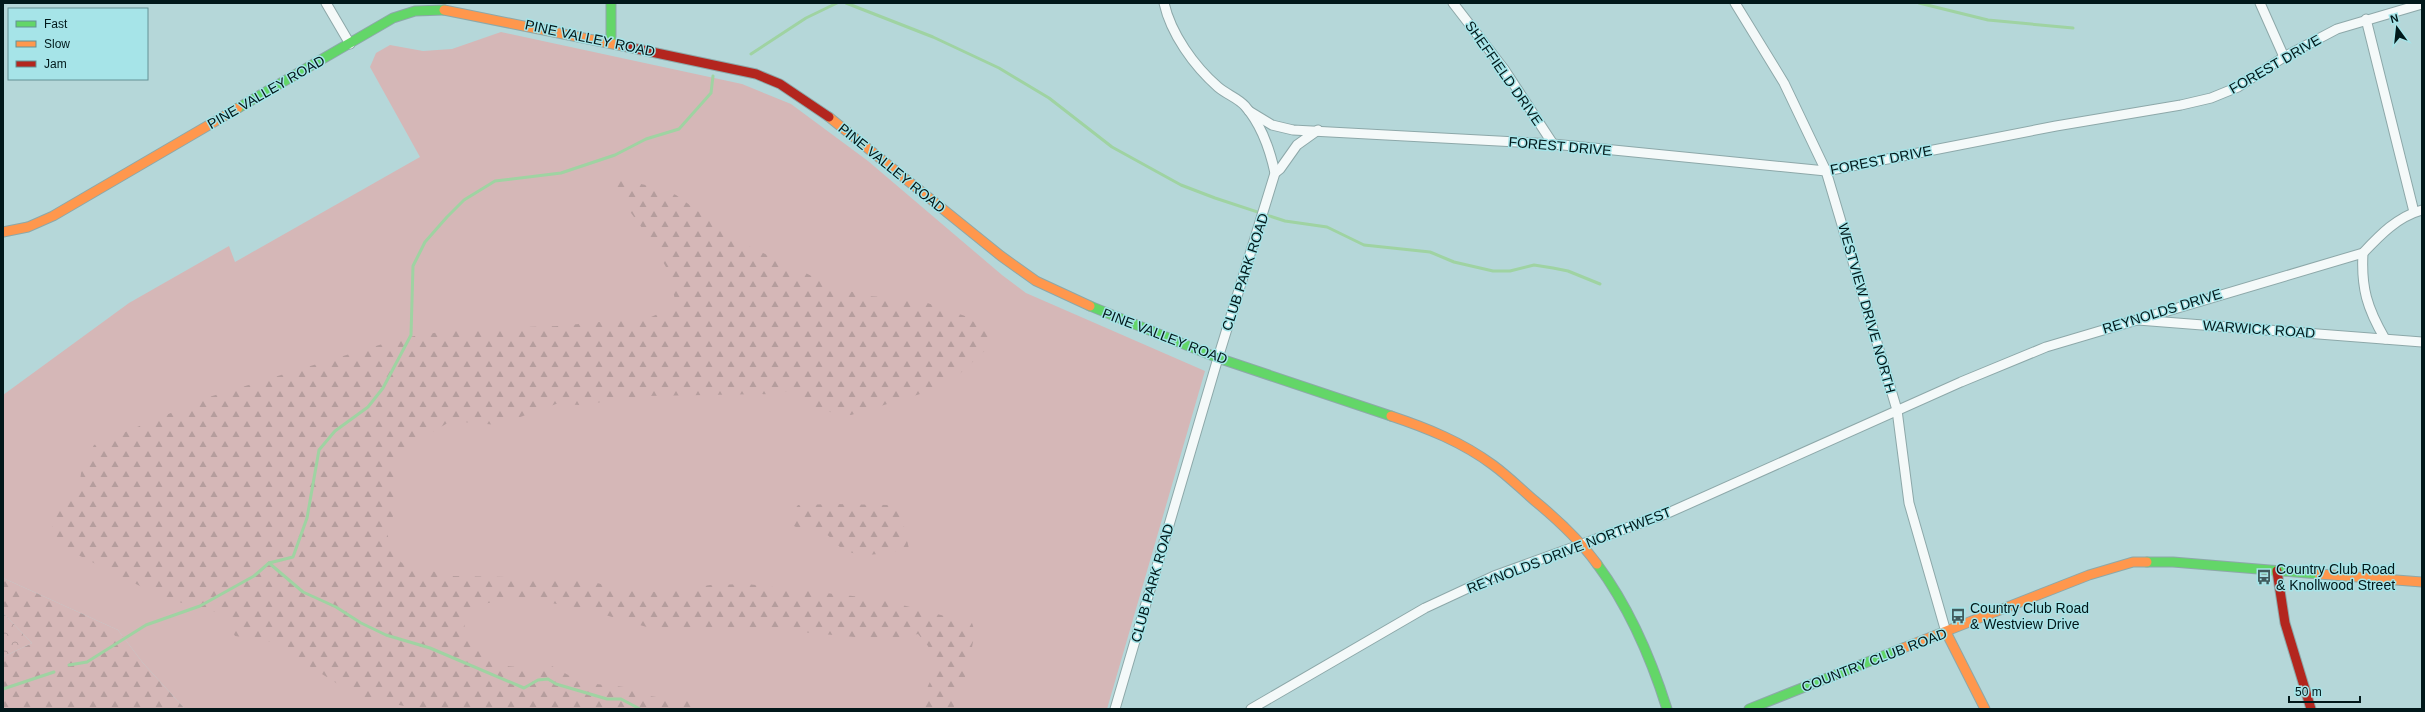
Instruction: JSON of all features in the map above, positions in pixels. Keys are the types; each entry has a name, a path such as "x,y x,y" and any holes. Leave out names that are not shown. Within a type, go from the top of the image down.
{"street":[{"path":"326,3 350,44"},
{"path":"611,3 611,43"},
{"path":"1164,3 1169,21 1200,68 1212,81 1243,104 1249,111 1267,143 1275,173 1280,170 1297,145 1318,130"},
{"name":"SHEFFIELD DRIVE","path":"1453,3 1505,70 1553,144"},
{"name":"WESTVIEW DRIVE NORTH","path":"1736,3 1784,83 1826,171 1897,410 1909,503 1946,632"},
{"path":"2260,3 2284,57"},
{"name":"FOREST DRIVE","path":"1249,111 1257,117 1285,129 1553,144 1826,171 2056,126 2181,105 2211,98 2238,87 2284,57 2337,29 2366,19 2422,4"},
{"name":"PINE VALLEY ROAD","path":"3,232 34,225 173,148 306,66 350,44 390,20 409,12 430,8 455,7 611,43 756,74 780,84 819,109 1001,256 1036,280 1072,299 1218,358 1424,427 1458,443 1493,465 1561,523 1583,545 1606,576 1637,631 1654,668 1667,709"},
{"path":"2366,19 2418,211"},
{"name":"CLUB PARK ROAD","path":"1116,709 1218,358 1275,173"},
{"name":"REYNOLDS DRIVE","path":"1897,410 2046,347 2132,320 2362,253 2380,235 2403,217 2418,211"},
{"path":"2362,253 2364,296 2373,318 2385,339"},
{"name":"WARWICK ROAD","path":"2132,320 2422,342"},
{"name":"REYNOLDS DRIVE NORTHWEST","path":"1251,709 1425,608 1494,576 1583,545 1727,488 1897,410"},
{"name":"COUNTRY CLUB ROAD","path":"1749,709 2089,575 2133,562 2173,562 2422,582"},
{"path":"2277,571 2277,590 2301,681 2311,709"},
{"path":"1946,632 1985,709"}],"green space":[{"path":"501,32 742,84 791,104 868,161 1002,275 1026,293 1205,371 1107,709 185,709 143,663 118,630 3,578 3,395 129,303 229,246 235,262 420,157 370,67 376,53 390,45 423,51 452,49"},
{"path":"623,180 659,188 676,195 742,243 833,286 866,296 916,299 965,316 991,333 991,345 954,379 930,391 851,415 802,408 799,389 771,394 646,396 580,405 556,404 498,425 451,421 429,434 395,464 394,514 387,530 390,549 402,563 451,576 578,578 628,591 666,592 710,585 747,584 879,599 972,623 975,632 967,672 953,709 910,709 921,701 935,671 928,646 918,634 886,640 749,627 650,628 581,608 533,600 505,599 480,605 466,613 464,631 478,649 506,666 531,668 550,665 570,676 596,684 624,687 649,696 694,702 696,709 418,709 357,696 306,664 285,644 235,636 223,614 164,598 80,556 59,542 52,527 56,513 79,488 82,466 94,445 209,397 402,338 459,329 558,326 651,317 676,306 670,274 650,239 610,184"},
{"path":"798,505 889,505 901,513 909,549 865,555 856,554 840,547 824,533 801,529 789,523 791,514"},
{"path":"3,578 118,630 143,663 185,709 3,709 3,657 32,643 3,613"},
{"path":"3,613 32,643 3,657"}],"waterway":[{"path":"751,54 806,18 837,3"},
{"path":"846,3 933,37 999,68 1049,98 1112,147 1181,185 1215,198 1285,221 1327,227 1364,245 1430,252 1454,262 1493,271 1510,271 1534,265 1553,268 1568,271 1600,284"},
{"path":"1919,3 1988,20 2073,28"},
{"path":"69,665 87,662 146,625 200,606 254,576 269,563 293,557 307,518 319,450 335,431 368,407 383,388 411,335 413,266 425,242 464,200 495,181 561,173 615,155 646,139 679,129 711,93 713,76"},
{"path":"269,563 303,592 336,607 361,623 386,635 430,648 524,688 538,680 548,679 556,684 607,699 621,699 640,709"},
{"path":"3,689 54,672"}],"traffic: fast":[{"path":"611,3 611,43"},
{"path":"238,108 393,18 415,11 444,10"},
{"path":"1090,306 1218,358 1391,416"},
{"path":"2147,562 2173,562 2319,574"},
{"path":"1597,564 1609,580 1629,615 1654,671 1667,709"},
{"path":"1749,709 1903,648"}],"traffic: slow":[{"path":"444,10 623,46"},
{"path":"3,232 28,227 53,216 238,108"},
{"path":"829,117 1001,256 1036,281 1090,306"},
{"path":"1391,416 1444,436 1469,449 1493,465 1576,538 1597,564"},
{"path":"1903,648 2089,575 2133,562 2147,562"},
{"path":"2319,574 2422,582"},
{"path":"1946,632 1985,709"}],"traffic: jam":[{"path":"623,46 756,74 780,84 829,117"},
{"path":"2277,571 2285,623 2311,709"}],"place":[{"name":"Country Club Road & Knollwood Street","path":"2264,577"},
{"name":"Country Club Road & Westview Drive","path":"1958,616"}]}
